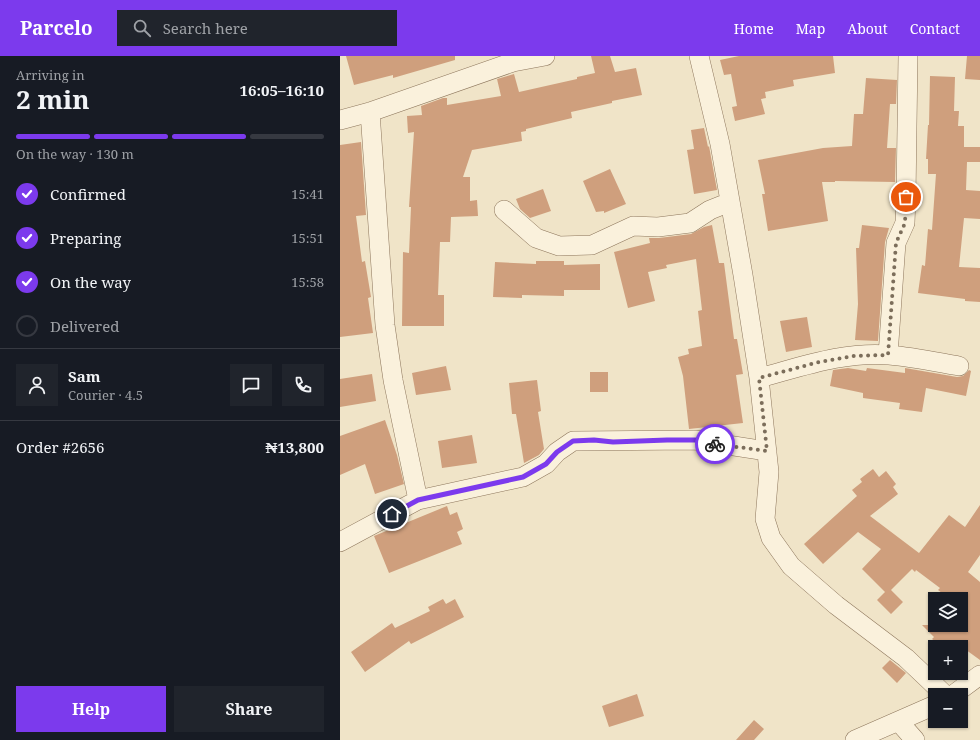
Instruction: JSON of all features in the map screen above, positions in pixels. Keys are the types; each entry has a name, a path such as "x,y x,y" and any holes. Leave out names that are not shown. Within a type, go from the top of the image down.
{"street":[{"path":"340,120 370,112 512,59 545,56"},
{"path":"699,56 720,144 759,378 769,472 765,519 771,538 791,566 836,605 906,658 937,688"},
{"path":"888,355 896,243 905,223 908,56"},
{"path":"370,112 385,325 393,380 418,500"},
{"path":"504,210 536,238 559,246 592,245 633,226 658,227 690,223 710,210 730,202"},
{"path":"759,378 819,362 854,356 888,355 959,366"},
{"path":"340,542 418,500 523,477 546,464 557,452 573,441 695,440 767,451"},
{"path":"962,688 980,675"},
{"path":"855,740 928,708"},
{"path":"899,722 915,740"}],"building":[{"path":"346,56 455,56 455,60 393,78 393,75 354,85"},
{"path":"591,56 610,56 615,72 636,68 642,95 571,112 572,118 526,129 526,131 521,132 522,141 472,150 463,177 470,177 470,201 477,200 478,216 451,217 450,242 440,242 438,295 444,295 444,326 402,326 403,252 409,253 411,207 409,207 414,132 408,133 407,116 422,115 421,106 443,98 447,98 447,105 501,96 497,79 514,74 519,92 577,79 577,77 595,73"},
{"path":"739,56 833,56 835,73 793,80 794,86 765,92 766,98 761,99 765,114 735,121 732,107 737,106 731,74 724,75 720,60"},
{"path":"967,56 980,56 980,80 965,79"},
{"path":"930,76 955,77 954,111 959,111 958,126 964,126 964,147 980,147 980,162 967,162 966,190 980,191 980,219 964,218 959,267 980,268 980,302 918,293 922,265 925,266 928,229 932,230 936,174 928,174 928,159 926,159 929,125"},
{"path":"866,78 897,80 896,104 890,104 887,148 896,148 895,182 822,182 828,221 768,231 762,194 765,194 758,160 823,148 852,146 854,114 863,114"},
{"path":"704,128 717,190 694,194 687,150 694,149 691,130"},
{"path":"361,142 366,215 356,216 362,262 365,261 371,297 368,298 373,333 340,337 340,145"},
{"path":"610,169 626,204 604,213 604,211 596,212 583,181"},
{"path":"543,189 551,211 530,218 520,209 516,199"},
{"path":"712,225 719,263 724,263 734,339 737,339 743,374 736,375 743,423 689,429 683,376 678,357 689,354 688,349 702,346 698,311 702,310 696,259 666,265 667,268 648,272 655,301 628,308 614,252 650,243 649,238 691,234 704,227"},
{"path":"862,225 889,228 885,242 878,341 855,340 858,304 856,248 859,248"},
{"path":"536,261 564,261 564,265 600,264 600,290 564,290 564,296 522,295 522,298 493,297 495,262 536,264"},
{"path":"807,317 812,347 786,352 780,321"},
{"path":"446,366 451,390 416,395 412,373"},
{"path":"848,368 866,371 867,368 905,373 905,368 957,377 963,376 969,370 971,371 966,396 926,388 922,412 899,409 900,403 863,398 863,393 830,386 833,370"},
{"path":"590,372 608,372 608,392 590,392"},
{"path":"372,374 376,401 340,407 340,379"},
{"path":"537,380 541,411 538,412 544,449 539,455 524,463 516,414 512,414 509,383"},
{"path":"385,420 397,455 404,484 375,494 365,464 340,475 340,436"},
{"path":"472,435 477,463 442,468 438,441"},
{"path":"873,469 879,477 886,471 896,484 893,487 898,494 870,516 919,553 949,515 965,527 980,505 980,555 968,572 980,582 980,660 968,651 968,640 933,640 932,639 934,637 929,632 968,632 968,592 941,592 938,590 940,588 916,570 915,572 912,569 891,590 903,602 891,614 877,600 885,592 862,569 881,549 858,532 823,564 804,544 857,496 852,490 862,482 860,479"},
{"path":"447,506 450,515 457,512 463,529 457,532 462,544 389,573 374,536"},
{"path":"443,599 446,604 455,599 464,617 411,644 409,641 365,672 351,652 392,623 395,628 430,611 428,607"},
{"path":"922,625 928,625 928,631"},
{"path":"890,660 906,673 897,683 882,668"},
{"path":"637,694 644,716 609,727 602,706"},
{"path":"754,720 764,729 754,740 736,740"}],"way so far":[{"path":"715,444 767,451 759,378 819,362 854,356 888,355 896,243 905,223 906,197"}],"route":[{"path":"392,514 418,500 523,477 546,464 557,452 573,441 594,440 613,442 639,440 695,440 715,444"}]}
